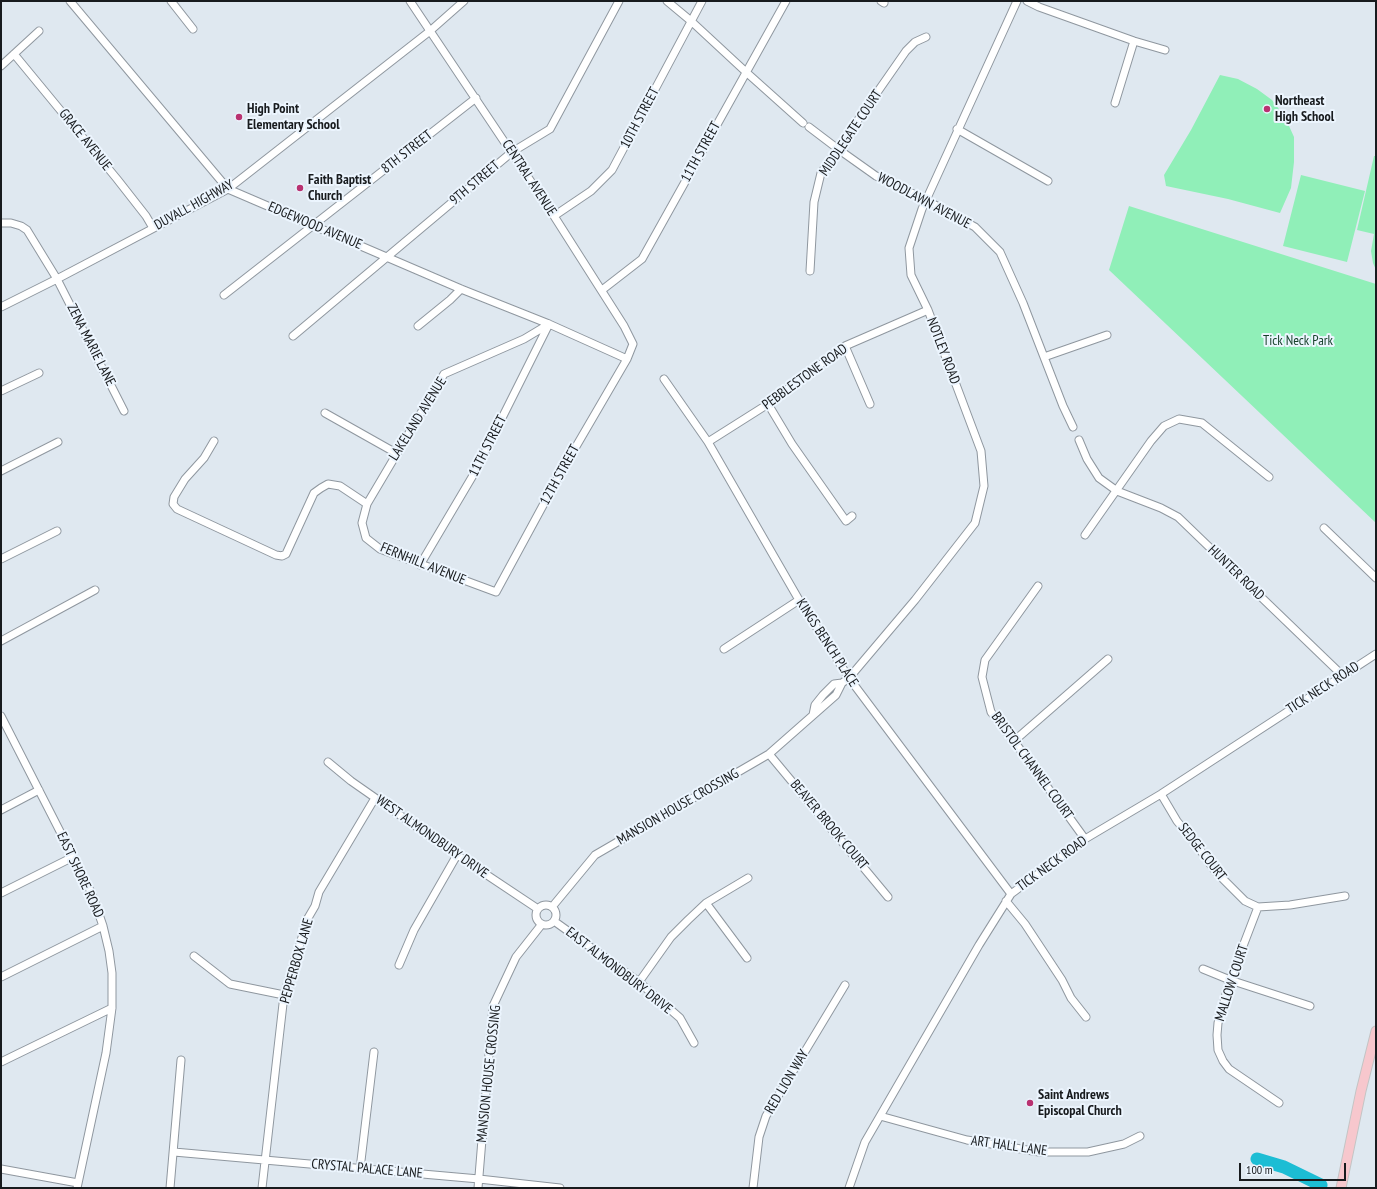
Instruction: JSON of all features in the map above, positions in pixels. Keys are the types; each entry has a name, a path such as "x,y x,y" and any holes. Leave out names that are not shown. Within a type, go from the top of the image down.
{"main road":[{"path":"1341,1188 1361,1091 1376,1031"}],"street":[{"name":"EDGEWOOD AVENUE","path":"70,1 228,189 387,258 549,324 627,360"},
{"path":"171,1 193,29"},
{"name":"CENTRAL AVENUE","path":"410,1 512,152 624,326 633,344 627,360"},
{"name":"DUVALL HIGHWAY","path":"1,307 228,189 430,31 464,1"},
{"name":"9TH STREET","path":"293,336 512,152 550,129 619,1"},
{"name":"WOODLAWN AVENUE","path":"667,1 806,125 876,176 926,200 975,227 1000,252 1023,303 1073,427"},
{"name":"10TH STREET","path":"554,216 591,191 612,170 702,1"},
{"name":"11TH STREET","path":"602,290 642,259 786,1"},
{"name":"NOTLEY ROAD","path":"849,678 915,600 975,523 984,486 981,451 928,310 911,275 908,248 922,209 957,129 1017,1"},
{"path":"1027,1 1039,7 1134,41 1165,50"},
{"path":"1,66 39,31"},
{"name":"MIDDLEGATE COURT","path":"810,271 814,202 821,173 906,51 915,42 926,37"},
{"path":"1115,103 1134,41"},
{"name":"GRACE AVENUE","path":"14,54 121,184 146,216 153,228"},
{"name":"8TH STREET","path":"224,295 476,98"},
{"path":"957,129 1048,181"},
{"name":"ZENA MARIE LANE","path":"1,223 11,223 28,230 57,279 124,411"},
{"path":"418,326 461,289"},
{"name":"PEBBLESTONE ROAD","path":"708,442 768,404 845,346 928,310"},
{"name":"11TH STREET","path":"420,564 475,472 549,324"},
{"name":"LAKELAND AVENUE","path":"362,524 366,504 444,374 524,339 549,324"},
{"path":"1044,357 1107,335"},
{"path":"845,346 870,404"},
{"name":"12TH STREET","path":"496,592 560,474 627,360"},
{"path":"1,391 39,372"},
{"name":"KINGS BENCH PLACE","path":"664,379 708,442 798,600 849,678 1008,898 1062,980 1071,998 1086,1017"},
{"path":"768,404 792,444 846,520 852,516"},
{"path":"325,412 396,453"},
{"path":"1085,534 1164,426 1179,419 1202,423 1270,477"},
{"path":"1079,440 1087,459 1099,478 1116,491"},
{"path":"214,441 204,458 185,479 174,497 173,504 177,509 276,555 282,556 286,554 314,493 328,484 340,486 366,504"},
{"path":"1,471 58,442"},
{"name":"HUNTER ROAD","path":"1116,491 1161,508 1178,517 1342,675"},
{"name":"FERNHILL AVENUE","path":"362,524 366,538 380,549 496,592"},
{"path":"1324,528 1376,578"},
{"path":"1,559 57,531"},
{"name":"BRISTOL CHANNEL COURT","path":"1038,586 985,660 982,677 991,712 1086,839"},
{"path":"1,641 94,590"},
{"path":"724,649 798,600"},
{"name":"TICK NECK ROAD","path":"849,1188 865,1142 1008,898 1086,839 1161,794 1376,654"},
{"path":"1014,741 1108,659"},
{"name":"MANSION HOUSE CROSSING","path":"552,907 595,855 769,754 813,715 814,705 834,684 842,683 849,678"},
{"name":"EAST SHORE ROAD","path":"1,716 3,725 39,790 92,894 103,926 109,951 112,974 112,1008 106,1053 78,1185"},
{"name":"BEAVER BROOK COURT","path":"769,754 888,897"},
{"name":"WEST ALMONDBURY DRIVE","path":"328,762 375,798 538,909"},
{"path":"1,810 39,790"},
{"name":"SEDGE COURT","path":"1161,794 1177,821 1196,844 1215,871 1245,901 1258,907"},
{"name":"PEPPERBOX LANE","path":"262,1188 284,995 308,918 315,906 319,892 375,798"},
{"path":"399,965 414,930 457,855"},
{"path":"1,893 73,857"},
{"path":"639,982 671,937 706,903 748,878"},
{"path":"1258,907 1290,905 1345,896"},
{"path":"706,903 747,958"},
{"path":"546,905 552,907 556,912 554,921 550,924 542,924 537,919 536,912 540,907 546,905"},
{"name":"MALLOW COURT","path":"1258,907 1230,980 1218,1023 1218,1050 1222,1061 1229,1068 1279,1103"},
{"name":"EAST ALMONDBURY DRIVE","path":"554,921 639,982 680,1018 694,1044"},
{"name":"MANSION HOUSE CROSSING","path":"478,1188 486,1076 493,1006 516,957 542,924"},
{"path":"1,977 103,926"},
{"path":"194,956 230,984 284,995"},
{"path":"1203,969 1230,980 1310,1006"},
{"name":"RED LION WAY","path":"753,1188 759,1137 766,1116 845,985"},
{"path":"1,1062 112,1008"},
{"path":"360,1169 374,1052"},
{"path":"170,1188 181,1060"},
{"name":"ART HALL LANE","path":"880,1116 967,1140 1039,1152 1088,1152 1124,1144 1140,1136"},
{"name":"CRYSTAL PALACE LANE","path":"174,1152 479,1179 560,1188"},
{"path":"1,1169 78,1185"}],"green space":[{"path":"1220,75 1238,79 1257,89 1272,100 1285,117 1294,137 1294,162 1291,188 1280,213 1228,199 1166,186 1164,175 1191,130"},
{"path":"1374,156 1376,156 1376,270 1371,251 1374,234 1357,230"},
{"path":"1301,175 1365,191 1347,262 1283,246"},
{"name":"Tick Neck Park","path":"1129,206 1376,284 1376,523 1109,270"}],"waterway":[{"path":"1257,1159 1284,1167 1321,1185"}],"place":[{"name":"Northeast High School","path":"1267,109"},
{"name":"High Point Elementary School","path":"239,117"},
{"name":"Faith Baptist Church","path":"300,188"},
{"name":"Saint Andrews Episcopal Church","path":"1030,1103"}]}
